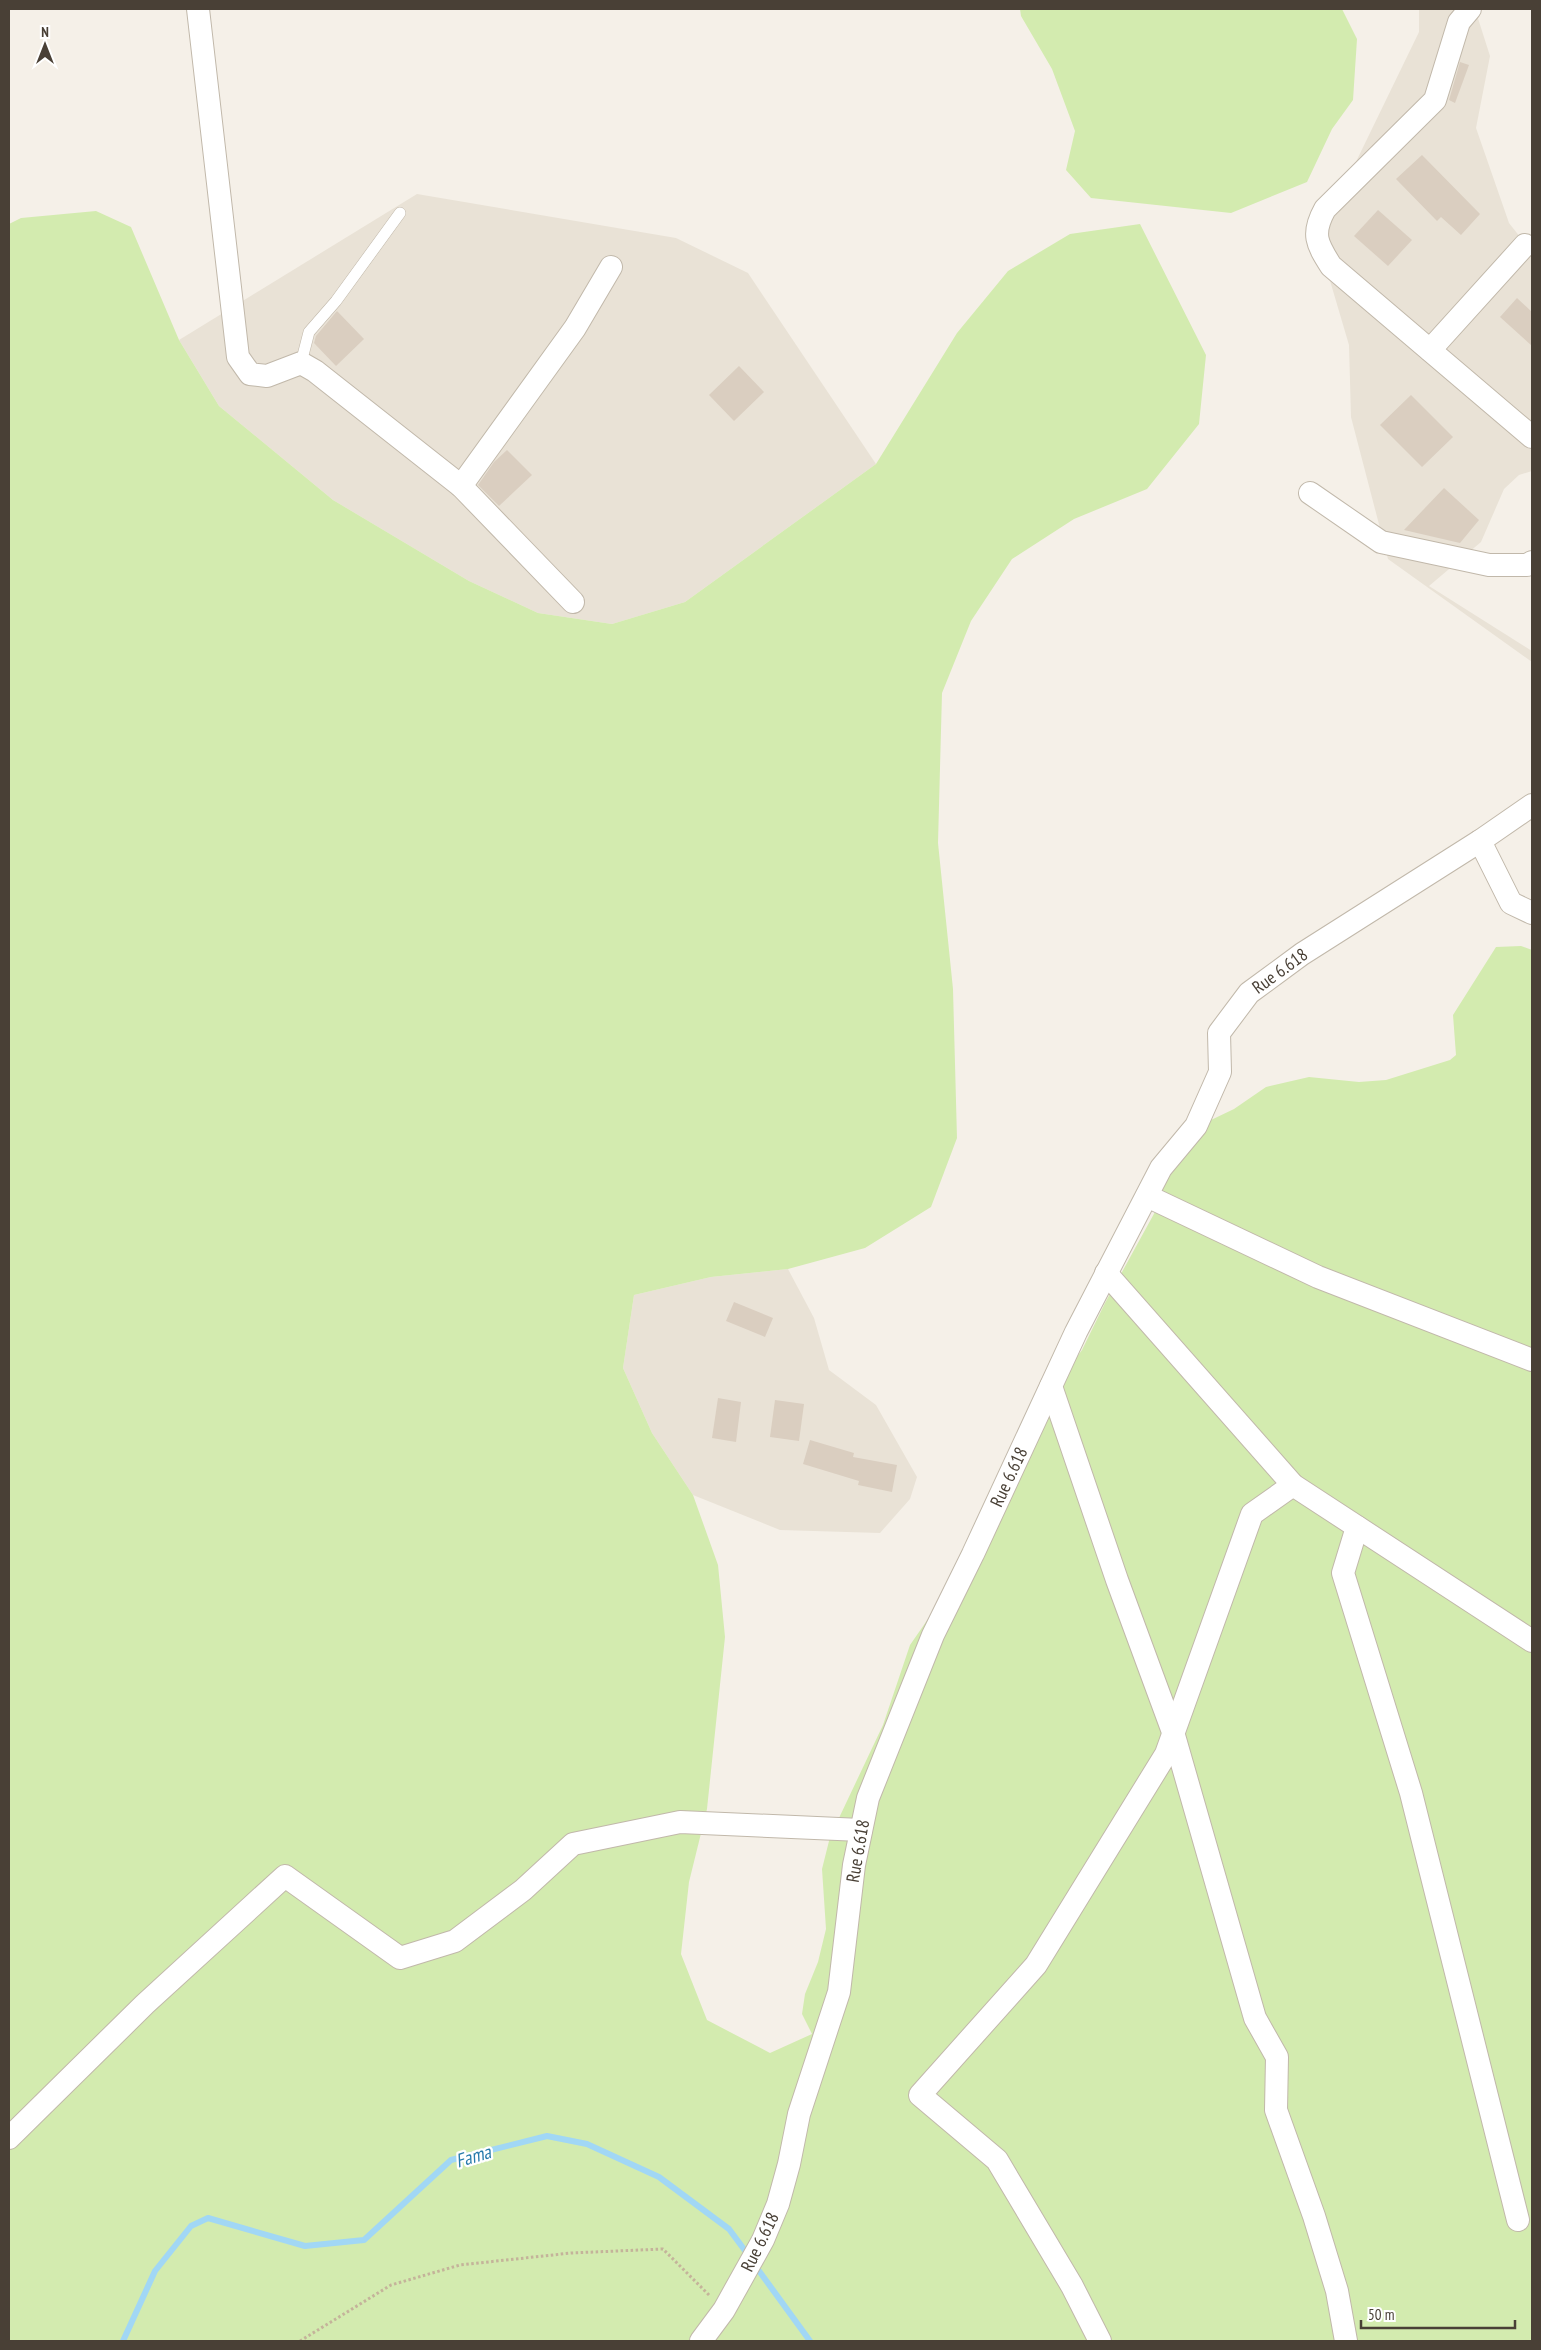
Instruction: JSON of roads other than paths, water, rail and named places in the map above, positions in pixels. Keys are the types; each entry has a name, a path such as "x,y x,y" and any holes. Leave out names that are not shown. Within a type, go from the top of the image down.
{"street":[{"path":"198,9 238,357 250,374 266,376 301,363 315,371 461,486 573,602"},
{"path":"1458,13 1435,100 1325,209 1317,224 1319,247 1331,266 1532,437"},
{"path":"1430,350 1524,245"},
{"path":"461,486 575,328 611,267"},
{"path":"1310,493 1381,542 1489,565 1527,565 1532,562"},
{"name":"Rue 6.618","path":"701,2341 724,2310 763,2240 778,2204 789,2164 799,2114 839,1992 854,1864 868,1798 933,1635 1106,1273 1161,1168 1196,1126 1220,1072 1219,1033 1249,993 1302,954 1480,842 1532,805"},
{"path":"1480,842 1510,903 1532,913"},
{"path":"1147,1196 1318,1277 1532,1360"},
{"path":"1106,1273 1293,1485 1532,1641"},
{"path":"1051,1386 1117,1580 1173,1732 1206,1854 1255,2018 1277,2056 1276,2110 1314,2216 1337,2291 1346,2341"},
{"path":"1100,2341 1072,2286 997,2160 920,2095 1036,1965 1166,1754 1252,1514 1293,1485"},
{"path":"1357,1527 1343,1573 1411,1793 1518,2220"},
{"path":"9,2138 146,2004 285,1876 400,1958 455,1941 523,1890 573,1844 680,1822 861,1830"}],"lane":[{"path":"301,363 309,332 336,301 400,213"}],"waterway":[{"name":"Fama","path":"123,2341 155,2271 191,2226 208,2218 305,2246 364,2240 451,2160 547,2136 587,2144 659,2177 729,2229 749,2256"},
{"name":"Fama","path":"754,2264 810,2341"}]}
